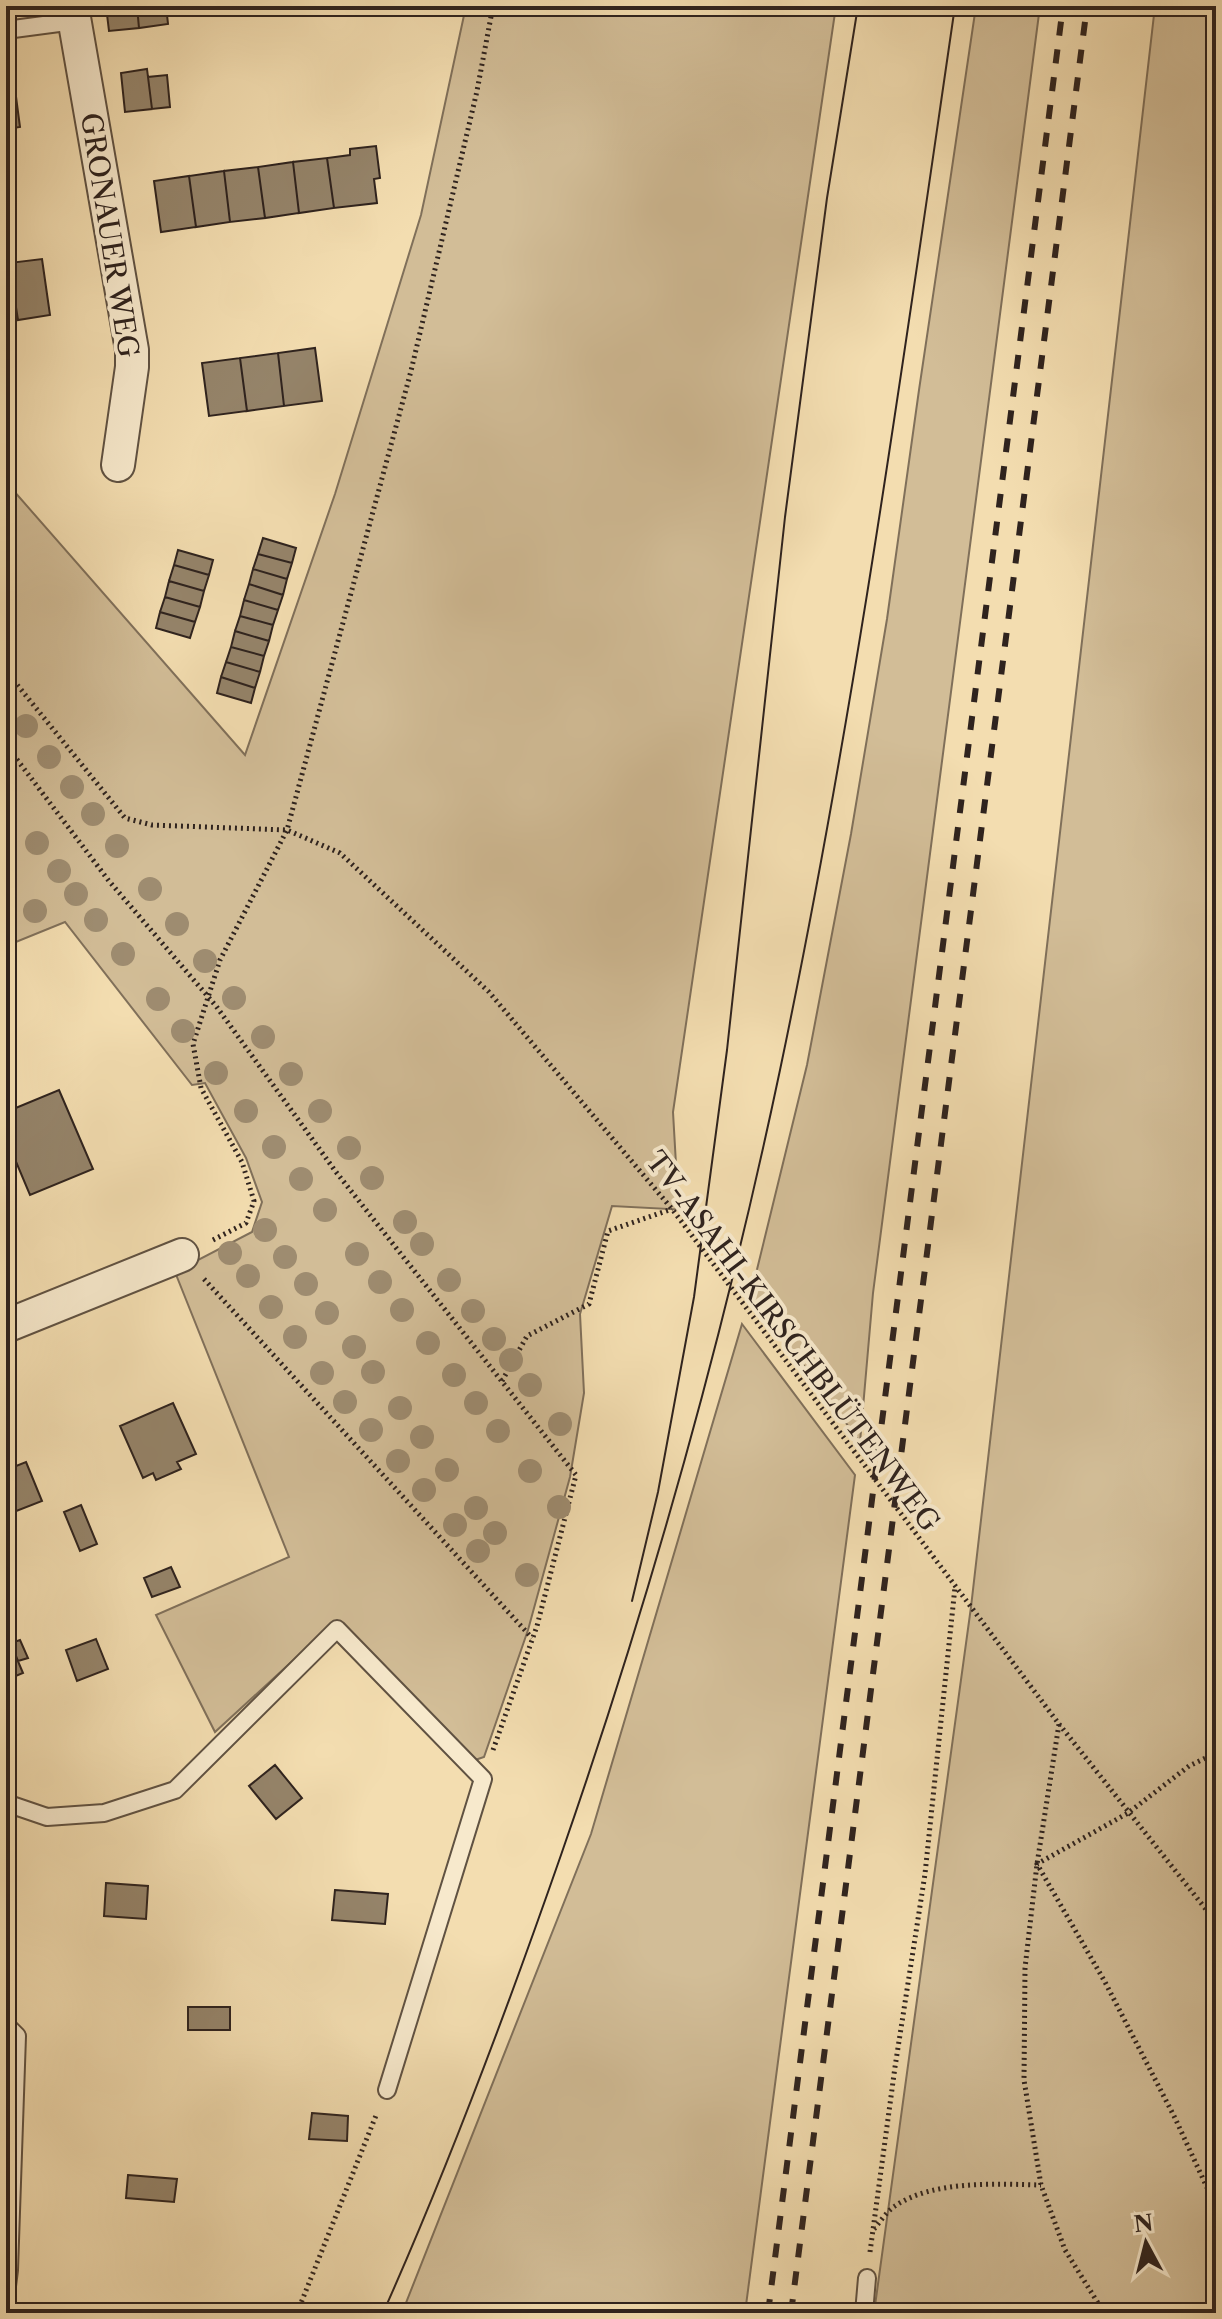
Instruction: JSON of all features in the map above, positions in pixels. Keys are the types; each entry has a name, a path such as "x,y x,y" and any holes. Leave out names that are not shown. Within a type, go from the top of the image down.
{"street":[{"name":"GRONAUER WEG","path":"73,14 132,350 118,465"},
{"path":"6,1326 182,1255"}],"lane":[{"path":"6,30 73,14"},
{"path":"6,1803 47,1817 104,1813 175,1790 337,1629 483,1779 387,2090"},
{"path":"6,2025 17,2036 6,2294"},
{"path":"864,2313 867,2278"}],"path":[{"path":"493,6 477,91 411,371 287,830 220,960 193,1044 201,1088 242,1162 254,1201 246,1223 182,1255 532,1638"},
{"name":"TV-ASAHI-KIRSCHBLÜTENWEG","path":"6,671 125,818 152,825 287,830 340,853 489,992 672,1209 1059,1724 1216,1922"},
{"path":"6,745 109,881 208,997 336,1172 576,1475 537,1626 483,1779"},
{"path":"502,1381 527,1336 589,1304 608,1231 672,1209"},
{"path":"955,1586 925,1874 873,2230 894,2206 934,2189 989,2183 1041,2185"},
{"path":"1059,1724 1037,1864 1025,1968 1024,2080 1041,2185 1065,2250 1107,2313"},
{"path":"1037,1864 1128,1813 1189,1766 1216,1753"},
{"path":"1037,1864 1105,1982 1175,2118 1216,2207"},
{"path":"297,2313 387,2090"}],"shaded area":[{"path":"466,6 836,6 673,1112 678,1199 687,1210 612,1206 580,1314 584,1393 570,1477 528,1630 484,1757 475,1760 335,1622 215,1732 156,1615 289,1557 175,1272 252,1232 262,1202 246,1158 205,1083 192,1085 65,922 6,946 6,482 245,755 335,494 421,215"},
{"path":"976,6 1040,6 873,1293 860,1442 751,1294 807,1065 851,834 887,619"},
{"path":"1155,6 1216,6 1216,2313 874,2313 971,1607"},
{"path":"742,1324 855,1475 745,2313 402,2313 591,1834"}],"building":[{"path":"106,6 137,6 139,28 109,31"},
{"path":"137,6 166,6 168,24 139,28"},
{"path":"166,6 203,6 203,9 167,13"},
{"path":"147,69 152,109 125,112 121,73"},
{"path":"6,74 13,74 20,127 6,129"},
{"path":"167,75 170,107 152,109 148,77"},
{"path":"376,146 380,178 374,179 377,203 334,208 327,158 350,155 350,149"},
{"path":"327,158 334,208 299,213 293,162"},
{"path":"293,162 299,213 265,218 258,167"},
{"path":"258,167 265,218 230,222 224,171"},
{"path":"224,171 230,222 196,227 189,176"},
{"path":"189,176 196,227 161,232 154,181"},
{"path":"42,259 50,315 18,320 9,263"},
{"path":"9,263 18,320 6,322 6,264"},
{"path":"315,348 322,401 284,406 278,353"},
{"path":"278,353 284,406 247,411 240,358"},
{"path":"240,358 247,411 209,416 202,363"},
{"path":"263,538 296,548 292,563 258,554"},
{"path":"178,550 213,560 209,575 174,565"},
{"path":"258,554 292,563 287,579 253,569"},
{"path":"174,565 209,575 204,591 169,581"},
{"path":"253,569 287,579 283,595 249,584"},
{"path":"169,581 204,591 200,607 165,597"},
{"path":"249,584 283,595 278,610 244,600"},
{"path":"165,597 200,607 195,622 160,612"},
{"path":"244,600 278,610 273,625 240,616"},
{"path":"160,612 195,622 190,638 156,628"},
{"path":"240,616 273,625 269,641 235,631"},
{"path":"235,631 269,641 264,656 231,647"},
{"path":"231,647 264,656 260,672 226,662"},
{"path":"226,662 260,672 255,688 221,677"},
{"path":"221,677 255,688 251,703 217,693"},
{"path":"59,1090 93,1169 30,1195 6,1138 6,1112"},
{"path":"173,1403 196,1454 177,1462 181,1469 156,1480 153,1473 143,1478 120,1426"},
{"path":"26,1462 42,1501 6,1515 6,1470"},
{"path":"81,1505 97,1544 80,1551 64,1512"},
{"path":"171,1567 180,1587 152,1597 144,1578"},
{"path":"96,1639 108,1669 77,1681 66,1650"},
{"path":"9,1640 23,1673 6,1680 6,1641"},
{"path":"20,1640 28,1658 18,1661 11,1643"},
{"path":"275,1765 302,1798 276,1819 249,1786"},
{"path":"106,1883 148,1886 146,1919 104,1916"},
{"path":"335,1890 388,1894 385,1924 332,1920"},
{"path":"188,2007 230,2007 230,2030 188,2030"},
{"path":"312,2113 348,2116 347,2141 309,2139"},
{"path":"128,2175 177,2179 174,2202 126,2198"}],"tram line":[{"path":"632,1601 658,1492 694,1297 727,1050 785,517 827,198 858,6"},
{"path":"383,2313 477,2086 594,1759 655,1564 735,1269 807,938 854,673 955,6"}],"railway":[{"path":"768,2313 1063,6"},
{"path":"791,2313 1087,6"}]}
